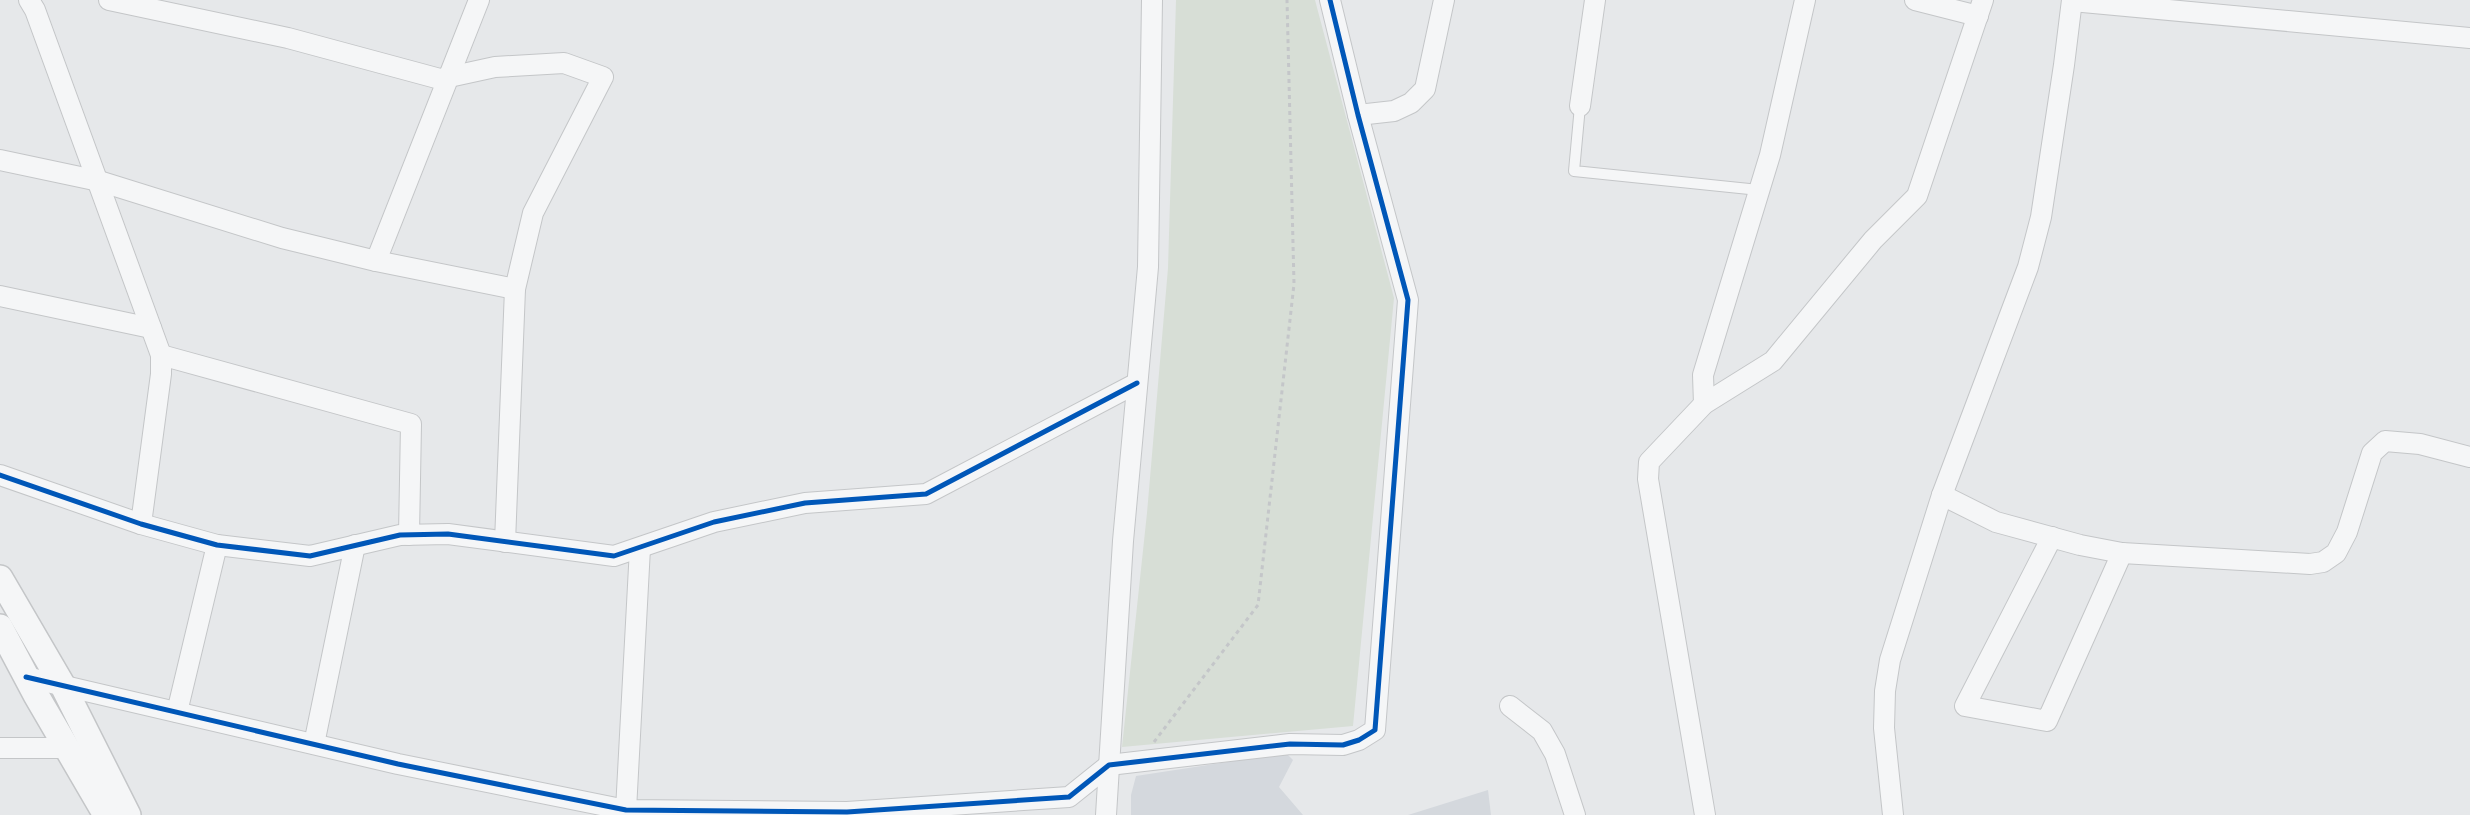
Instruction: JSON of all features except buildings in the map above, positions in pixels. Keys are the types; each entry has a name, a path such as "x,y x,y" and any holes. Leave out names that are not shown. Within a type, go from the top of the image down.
{"street":[{"path":"109,0 288,38 440,78 495,67 564,63 603,77 533,213 515,289 505,542"},
{"path":"376,261 479,0"},
{"path":"1106,815 1123,541 1148,267 1152,0"},
{"path":"26,677 398,764 626,810 848,812 1069,797 1109,765 1290,744 1343,744 1358,740 1375,730 1408,300 1358,115 1330,0"},
{"path":"1358,115 1394,111 1411,103 1425,89 1444,0"},
{"path":"1580,106 1596,0"},
{"path":"1704,404 1703,375 1770,155 1804,0"},
{"path":"1705,815 1648,479 1648,462 1704,404 1773,361 1873,240 1916,196 1981,8 1915,0"},
{"path":"1893,815 1884,728 1885,691 1890,660 1942,495 2028,267 2041,217 2072,0 2470,38"},
{"path":"38,4 160,355 161,374 141,524"},
{"path":"0,160 99,181 282,238 376,261 515,289"},
{"path":"0,296 151,328"},
{"path":"160,355 411,424 409,535"},
{"path":"0,475 141,524 217,544 310,556 409,535 448,534 614,556 714,522 805,504 926,494 1138,383"},
{"path":"1942,495 1996,522 2122,553 2310,564 2323,562 2336,553 2347,532 2372,453 2385,441 2420,444 2470,457"},
{"path":"2052,537 1965,706 2047,721 2122,553"},
{"path":"177,712 217,544"},
{"path":"314,744 355,545"},
{"path":"626,810 640,548"},
{"path":"0,578 63,686 128,815"},
{"path":"0,627 26,677 106,815"},
{"path":"1510,706 1542,731 1555,754 1575,815"},
{"path":"0,748 68,748"}],"lane":[{"path":"1580,106 1574,171 1759,190"}],"path":[{"path":"1152,744 1258,606 1294,284 1287,0"}],"shaded area":[{"path":"1176,0 1315,0 1394,298 1353,726 1122,747 1147,513 1168,268"},
{"path":"1286,753 1293,760 1279,787 1303,815 1131,815 1131,795 1136,776"},
{"path":"1488,790 1491,815 1408,815"}],"cycle path":[{"path":"26,677 398,764 626,810 847,812 1069,797 1109,765 1290,744 1343,745 1359,740 1375,730 1408,300 1358,115 1330,0"},
{"path":"0,475 141,524 217,545 310,556 400,535 448,534 614,556 714,522 805,503 926,494 1137,383"}]}
